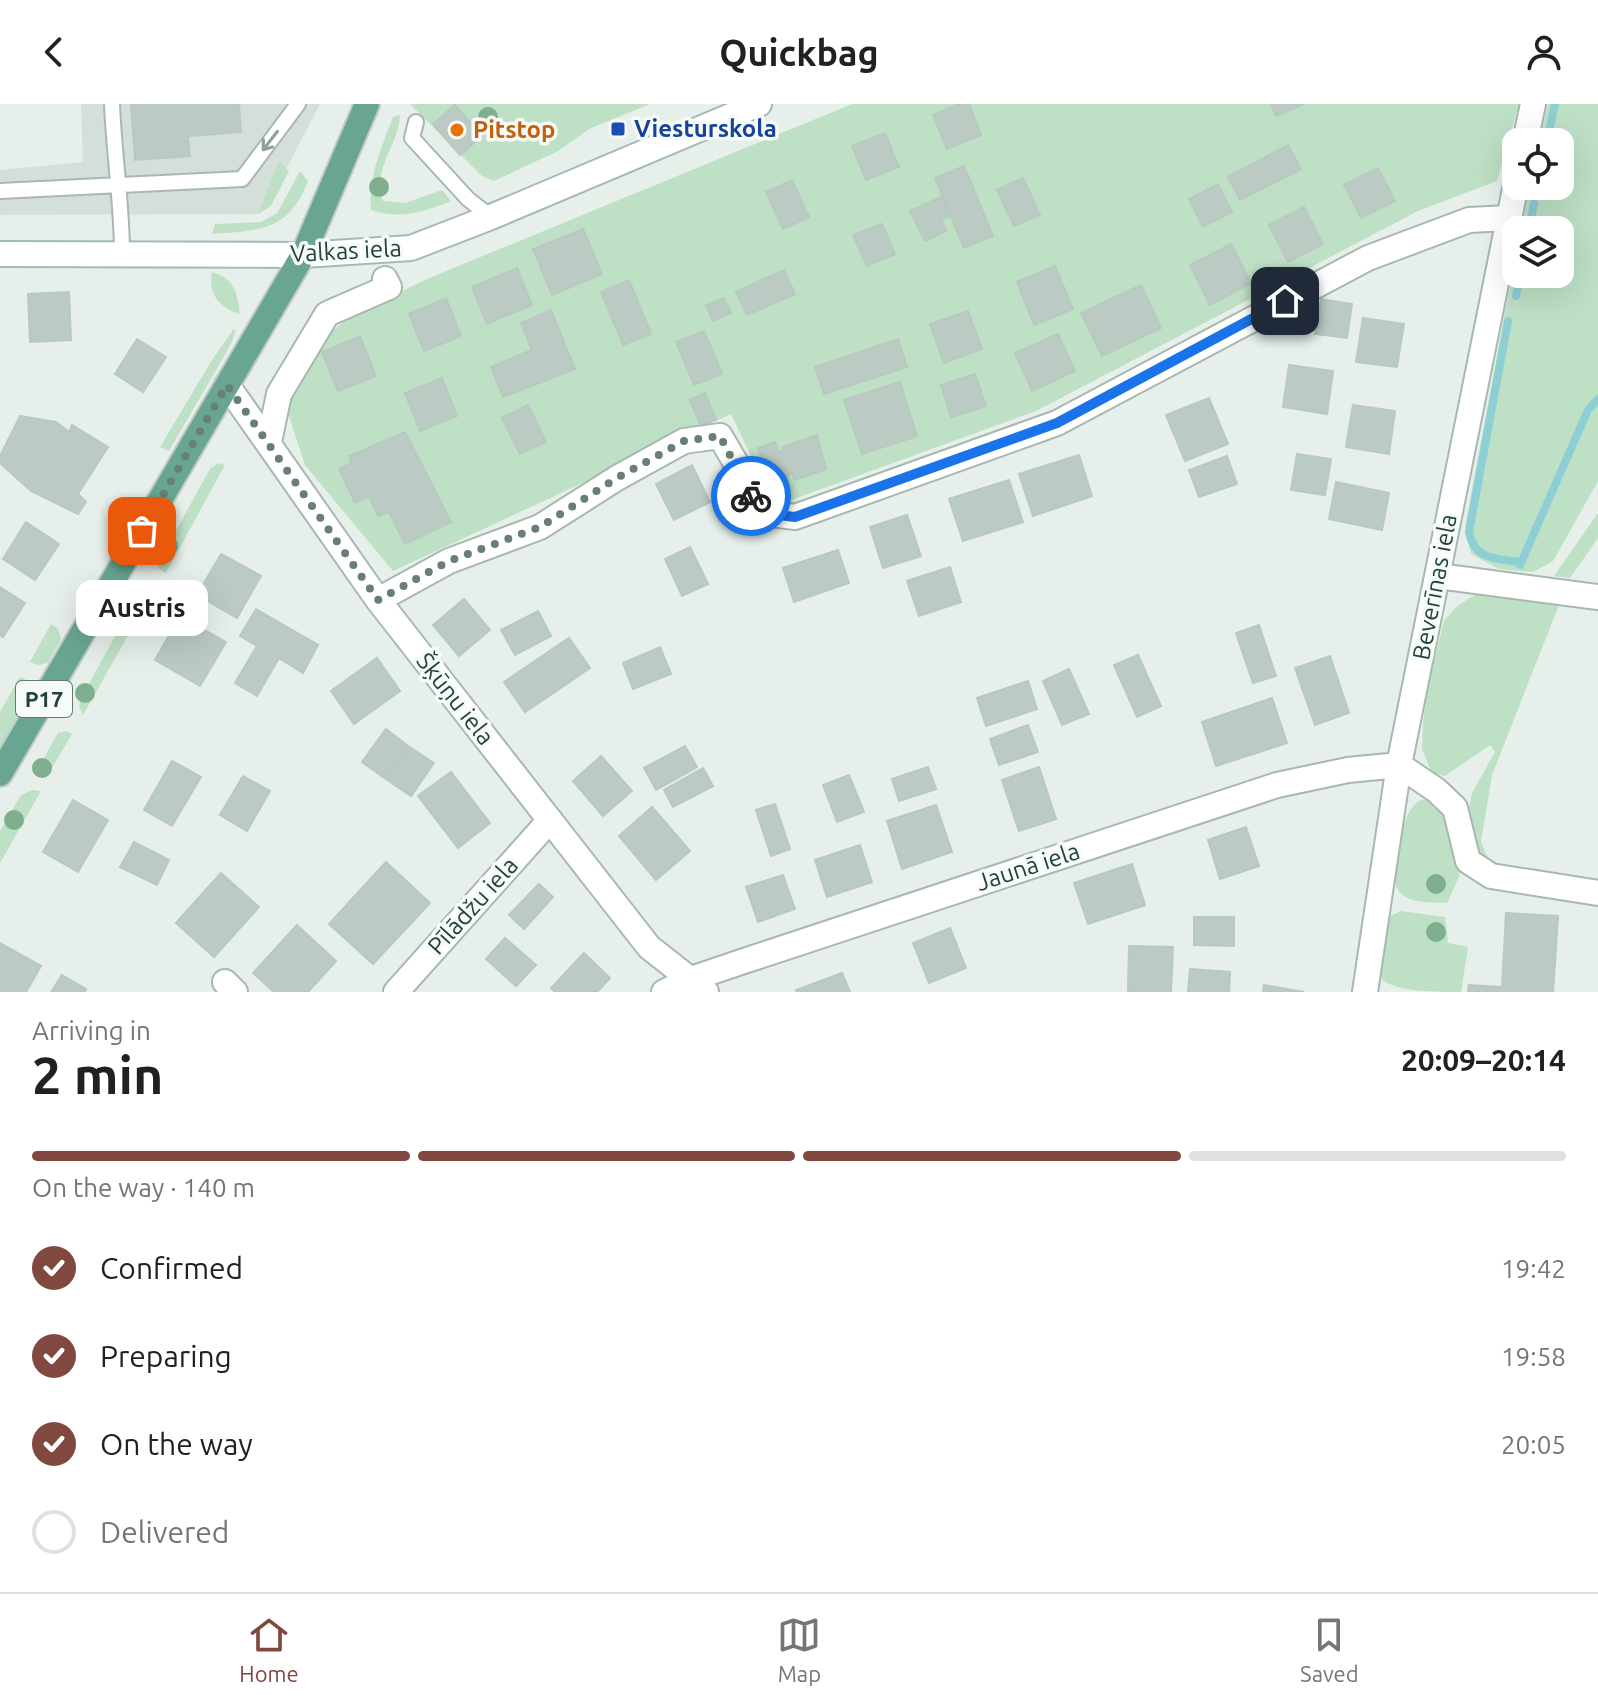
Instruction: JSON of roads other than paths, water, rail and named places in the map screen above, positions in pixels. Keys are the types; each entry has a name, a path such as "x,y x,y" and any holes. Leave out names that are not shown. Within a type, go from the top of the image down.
{"main road":[{"name":"P17","path":"0,774 303,255 367,104"}],"street":[{"name":"Valkas iela","path":"0,254 303,255 411,248 759,104"},
{"path":"1528,128 1533,104"},
{"path":"378,600 449,561 540,527 617,478 684,441 720,436 754,501 771,514 795,517 1057,423 1368,258 1469,220 1502,218"},
{"name":"Beverīnas iela","path":"1365,992 1399,765 1502,253"},
{"path":"269,442 279,394 327,314 389,287 385,279"},
{"name":"Šķūņu iela","path":"227,385 378,600 649,947 698,986"},
{"path":"1438,576 1598,597"},
{"path":"1399,765 1436,790 1455,808 1468,861 1491,876 1598,893"},
{"name":"Jaunā iela","path":"664,992 698,986 1277,785 1348,770 1399,765"},
{"name":"Pīlādžu iela","path":"396,992 550,820"}],"lane":[{"path":"112,104 122,254"},
{"path":"0,191 242,179 298,104"},
{"path":"416,122 412,138 468,199 491,217"}],"waterway":[{"path":"1550,128 1555,104"},
{"path":"1532,216 1534,204"},
{"path":"1516,296 1517,288"},
{"path":"1508,321 1469,532 1481,553 1521,562"},
{"path":"1520,565 1588,410 1598,399"}],"place":[{"name":"Viesturskola","path":"618,129"},
{"name":"Pitstop","path":"457,130"},
{"name":"Austris","path":"142,531"}]}
